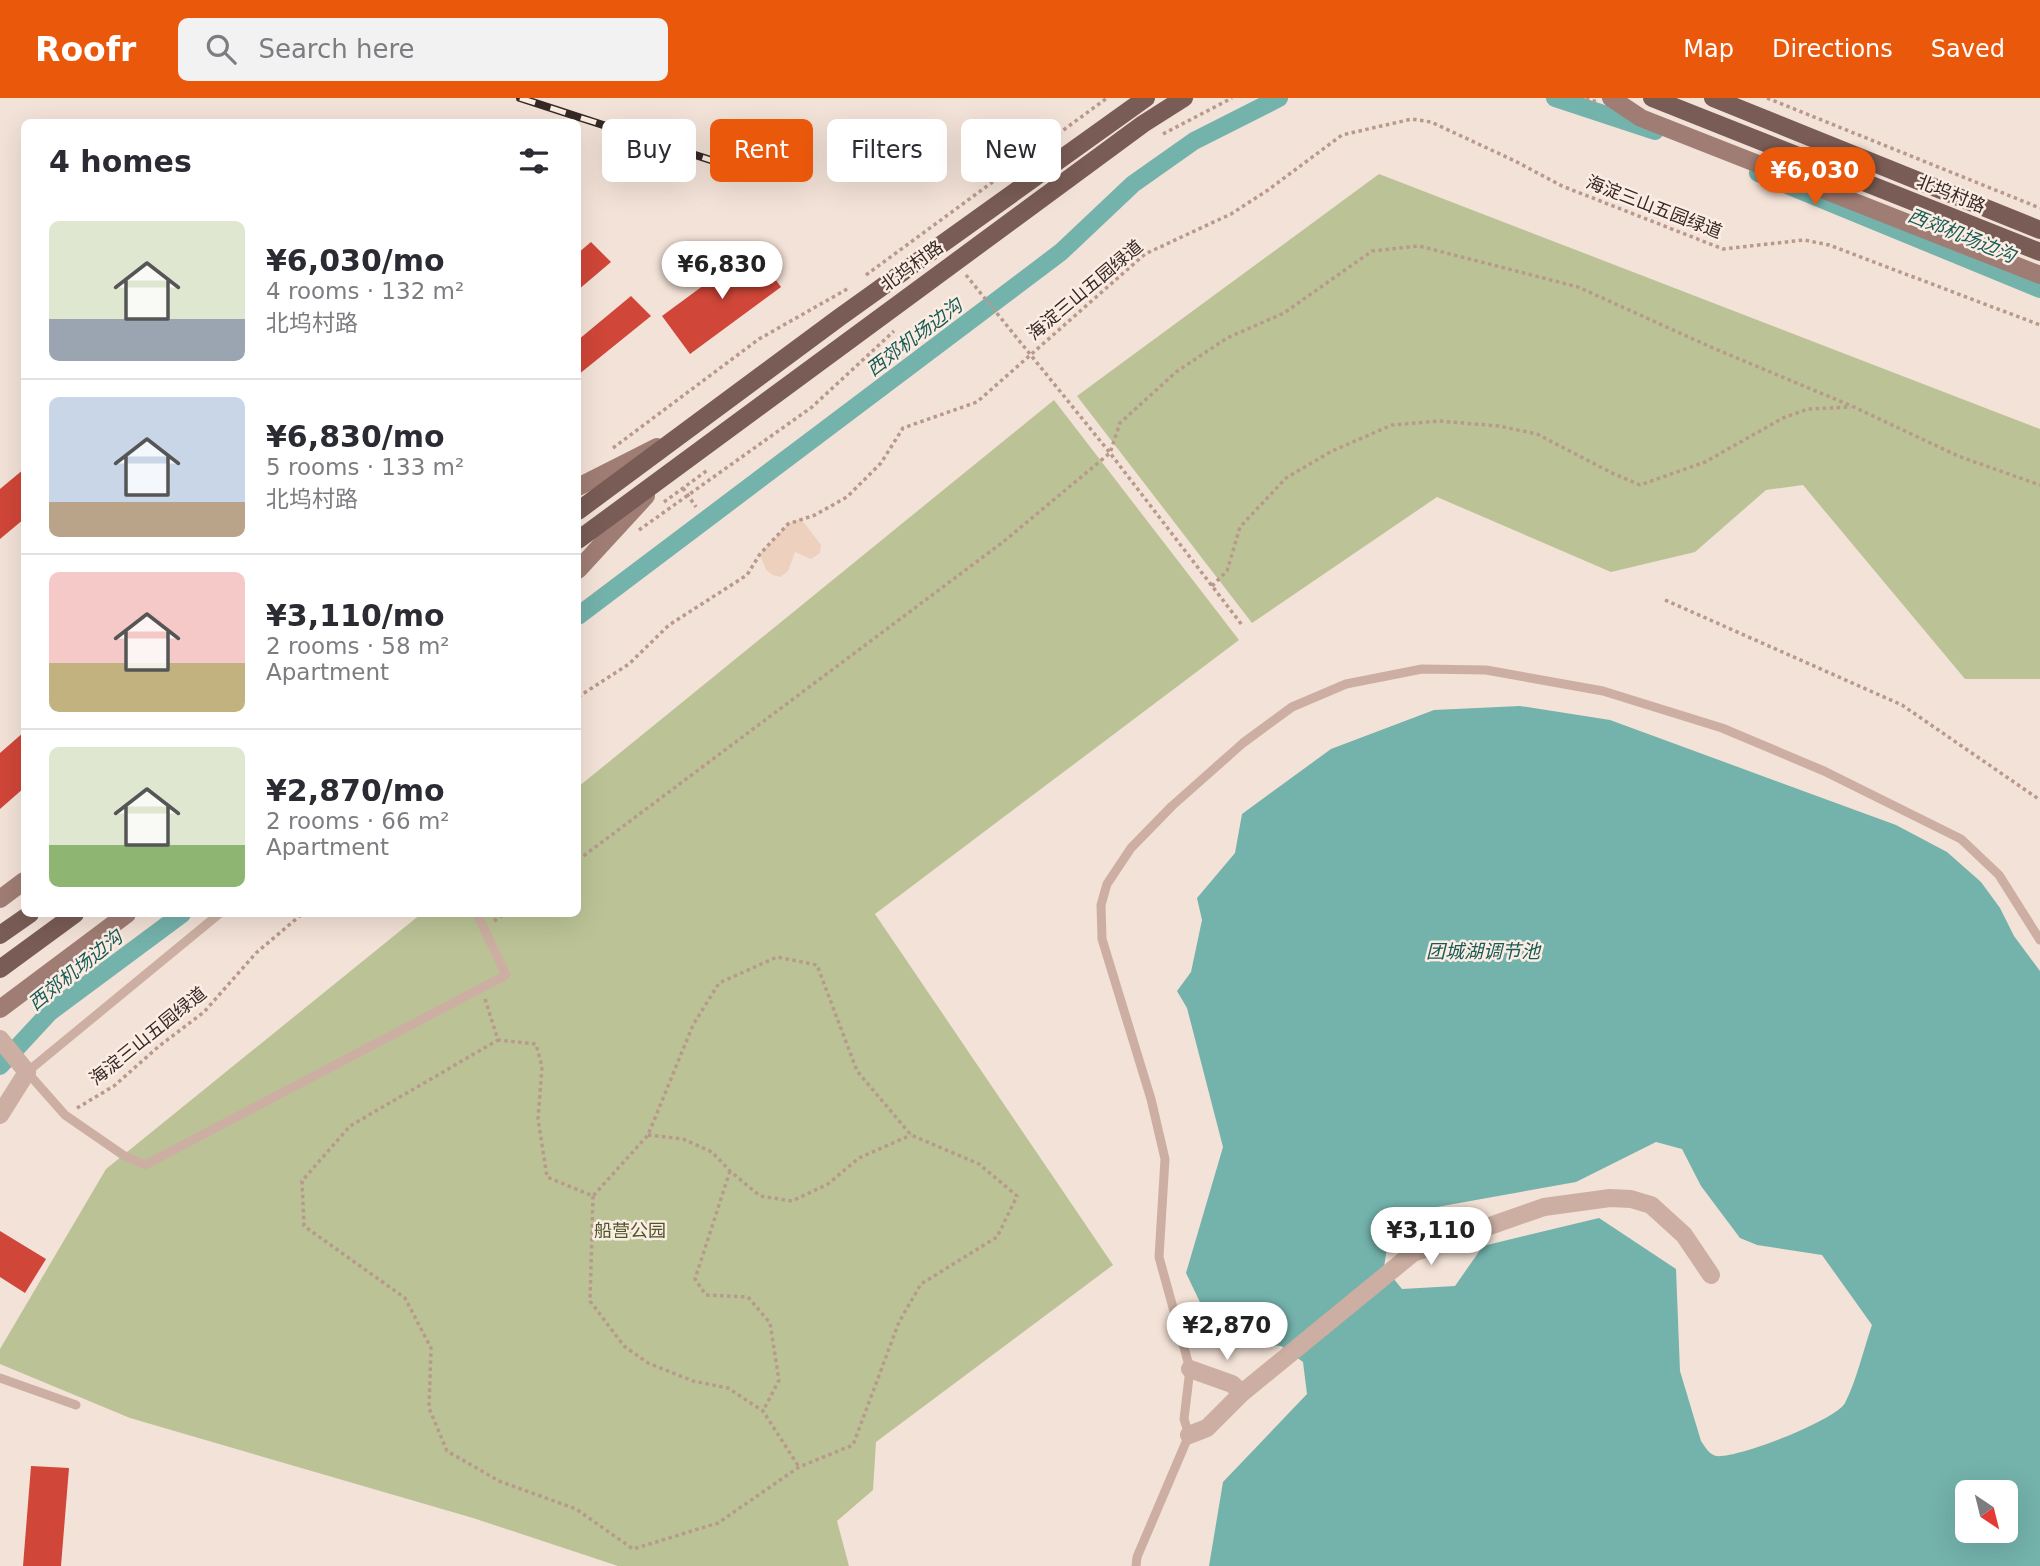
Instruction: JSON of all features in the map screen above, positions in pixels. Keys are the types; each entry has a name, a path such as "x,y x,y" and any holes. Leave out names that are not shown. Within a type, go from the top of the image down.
{"main road":[{"name":"北坞村路","path":"581,509 1146,98"},
{"name":"北坞村路","path":"581,538 1143,124 1184,98"},
{"name":"北坞村路","path":"1652,98 2040,252"},
{"name":"北坞村路","path":"1713,98 2040,230"},
{"path":"0,935 26,917"},
{"path":"0,970 71,917"}],"street":[{"path":"1611,98 1640,118 2040,275"},
{"name":"北坞村路","path":"581,485 685,432"},
{"name":"北坞村路","path":"581,567 668,472"},
{"path":"0,899 21,883"},
{"path":"0,1009 123,917"},
{"path":"0,1115 13,1055"},
{"path":"1189,1434 1207,1429 1242,1392 1413,1253 1544,1207 1610,1198 1631,1199 1651,1205 1684,1235 1711,1275"},
{"path":"1190,1369 1232,1384 1242,1392"}],"lane":[{"path":"1136,1566 1137,1557 1189,1434 1184,1419 1190,1369 1159,1257 1165,1159 1151,1099 1102,939 1101,905 1107,884 1131,848 1172,806 1233,752 1292,707 1346,684 1422,669 1486,670 1604,691 1709,723 1824,771 1961,839 2000,875 2040,940"},
{"path":"215,917 13,1055 65,1115 123,1155 145,1165 506,975 478,917"},
{"path":"0,1378 76,1405"}],"path":[{"path":"861,279 1107,98"},
{"path":"1157,137 1232,98"},
{"path":"1768,98 2040,208"},
{"name":"海淀三山五园绿道","path":"581,695 629,664 669,625 747,575 760,554 788,524 815,515 847,497 881,463 904,428 977,402 1145,254 1231,214 1342,135 1412,119 1431,122 1562,186 1723,249 1804,240 1829,245 2040,325"},
{"path":"581,858 992,550 1110,453 1120,423 1177,372 1227,338 1284,313 1372,251 1419,246 1578,287 1713,348 1854,407 1958,456 2040,485"},
{"path":"959,280 966,275 1110,453 1242,625"},
{"path":"610,451 759,339 850,287"},
{"path":"633,535 812,407 900,325"},
{"path":"1212,586 1227,571 1240,527 1286,478 1332,451 1392,425 1439,421 1499,426 1537,434 1640,485 1705,462 1783,418 1808,409 1854,407"},
{"path":"664,502 709,469"},
{"path":"683,488 696,508"},
{"path":"1665,600 1902,705 2040,800"},
{"name":"海淀三山五园绿道","path":"65,1115 114,1086 158,1047 204,1012 256,953 298,917"},
{"path":"593,1196 547,1177 538,1119 542,1067 536,1044 498,1040 350,1126 302,1181 304,1226 405,1298 430,1348 429,1408 447,1451 499,1480 576,1509 633,1549 719,1523 799,1466 853,1445 899,1322 921,1284 997,1237 1017,1196 979,1164 911,1135 857,1072 817,965 777,957 719,983 693,1025 648,1135 593,1196 590,1301 626,1348 648,1363 693,1381 727,1388 763,1411 799,1466"},
{"path":"481,987 498,1040"},
{"path":"648,1135 683,1139 712,1153 760,1196 792,1201 828,1184 859,1158 911,1135"},
{"path":"730,1171 695,1279 706,1295 748,1297 770,1324 779,1380 763,1411"}],"green space":[{"path":"1379,174 2040,429 2040,679 1965,679 1803,485 1766,490 1695,552 1611,572 1437,497 1252,623 1077,396"},
{"name":"船营公园","path":"1054,400 1239,640 875,914 1113,1265 876,1442 873,1490 837,1521 849,1566 618,1566 473,1518 130,1418 0,1364 0,1349 106,1169 417,917 581,917 581,785"}],"shaded area":[{"path":"801,519 821,545 820,553 811,559 795,552 788,571 780,577 773,575 766,570 760,554 788,524"}],"water":[{"name":"团城湖调节池","path":"1520,706 1610,720 1896,825 1947,852 1981,882 2000,908 2014,936 2040,971 2040,1566 1209,1566 1223,1482 1307,1394 1303,1362 1281,1346 1219,1342 1186,1273 1223,1147 1187,1008 1177,991 1191,972 1202,920 1197,898 1235,853 1242,814 1331,749 1434,710","holes":["1656,1142 1682,1149 1701,1186 1740,1238 1757,1245 1822,1255 1872,1325 1845,1403 1824,1419 1785,1437 1727,1455 1716,1456 1707,1450 1701,1441 1680,1371 1676,1269 1599,1218 1483,1246 1455,1286 1402,1289 1384,1267 1390,1229 1426,1209 1576,1182"]}],"building":[{"path":"591,242 611,262 581,287 581,250"},
{"path":"753,249 781,287 690,354 662,316"},
{"path":"631,296 651,316 581,373 581,338"},
{"path":"21,472 21,522 0,539 0,489"},
{"path":"21,735 21,791 0,809 0,753"},
{"path":"0,1231 46,1259 25,1293 0,1277"},
{"path":"31,1466 69,1468 61,1566 23,1566"}],"waterway":[{"name":"西郊机场边沟","path":"581,614 1061,252 1133,184 1194,141 1279,98"},
{"name":"西郊机场边沟","path":"1555,98 1655,131"},
{"name":"西郊机场边沟","path":"1758,173 2040,289"},
{"name":"西郊机场边沟","path":"0,1066 50,1012 178,917"}],"railway":[{"path":"520,98 710,160"}]}
